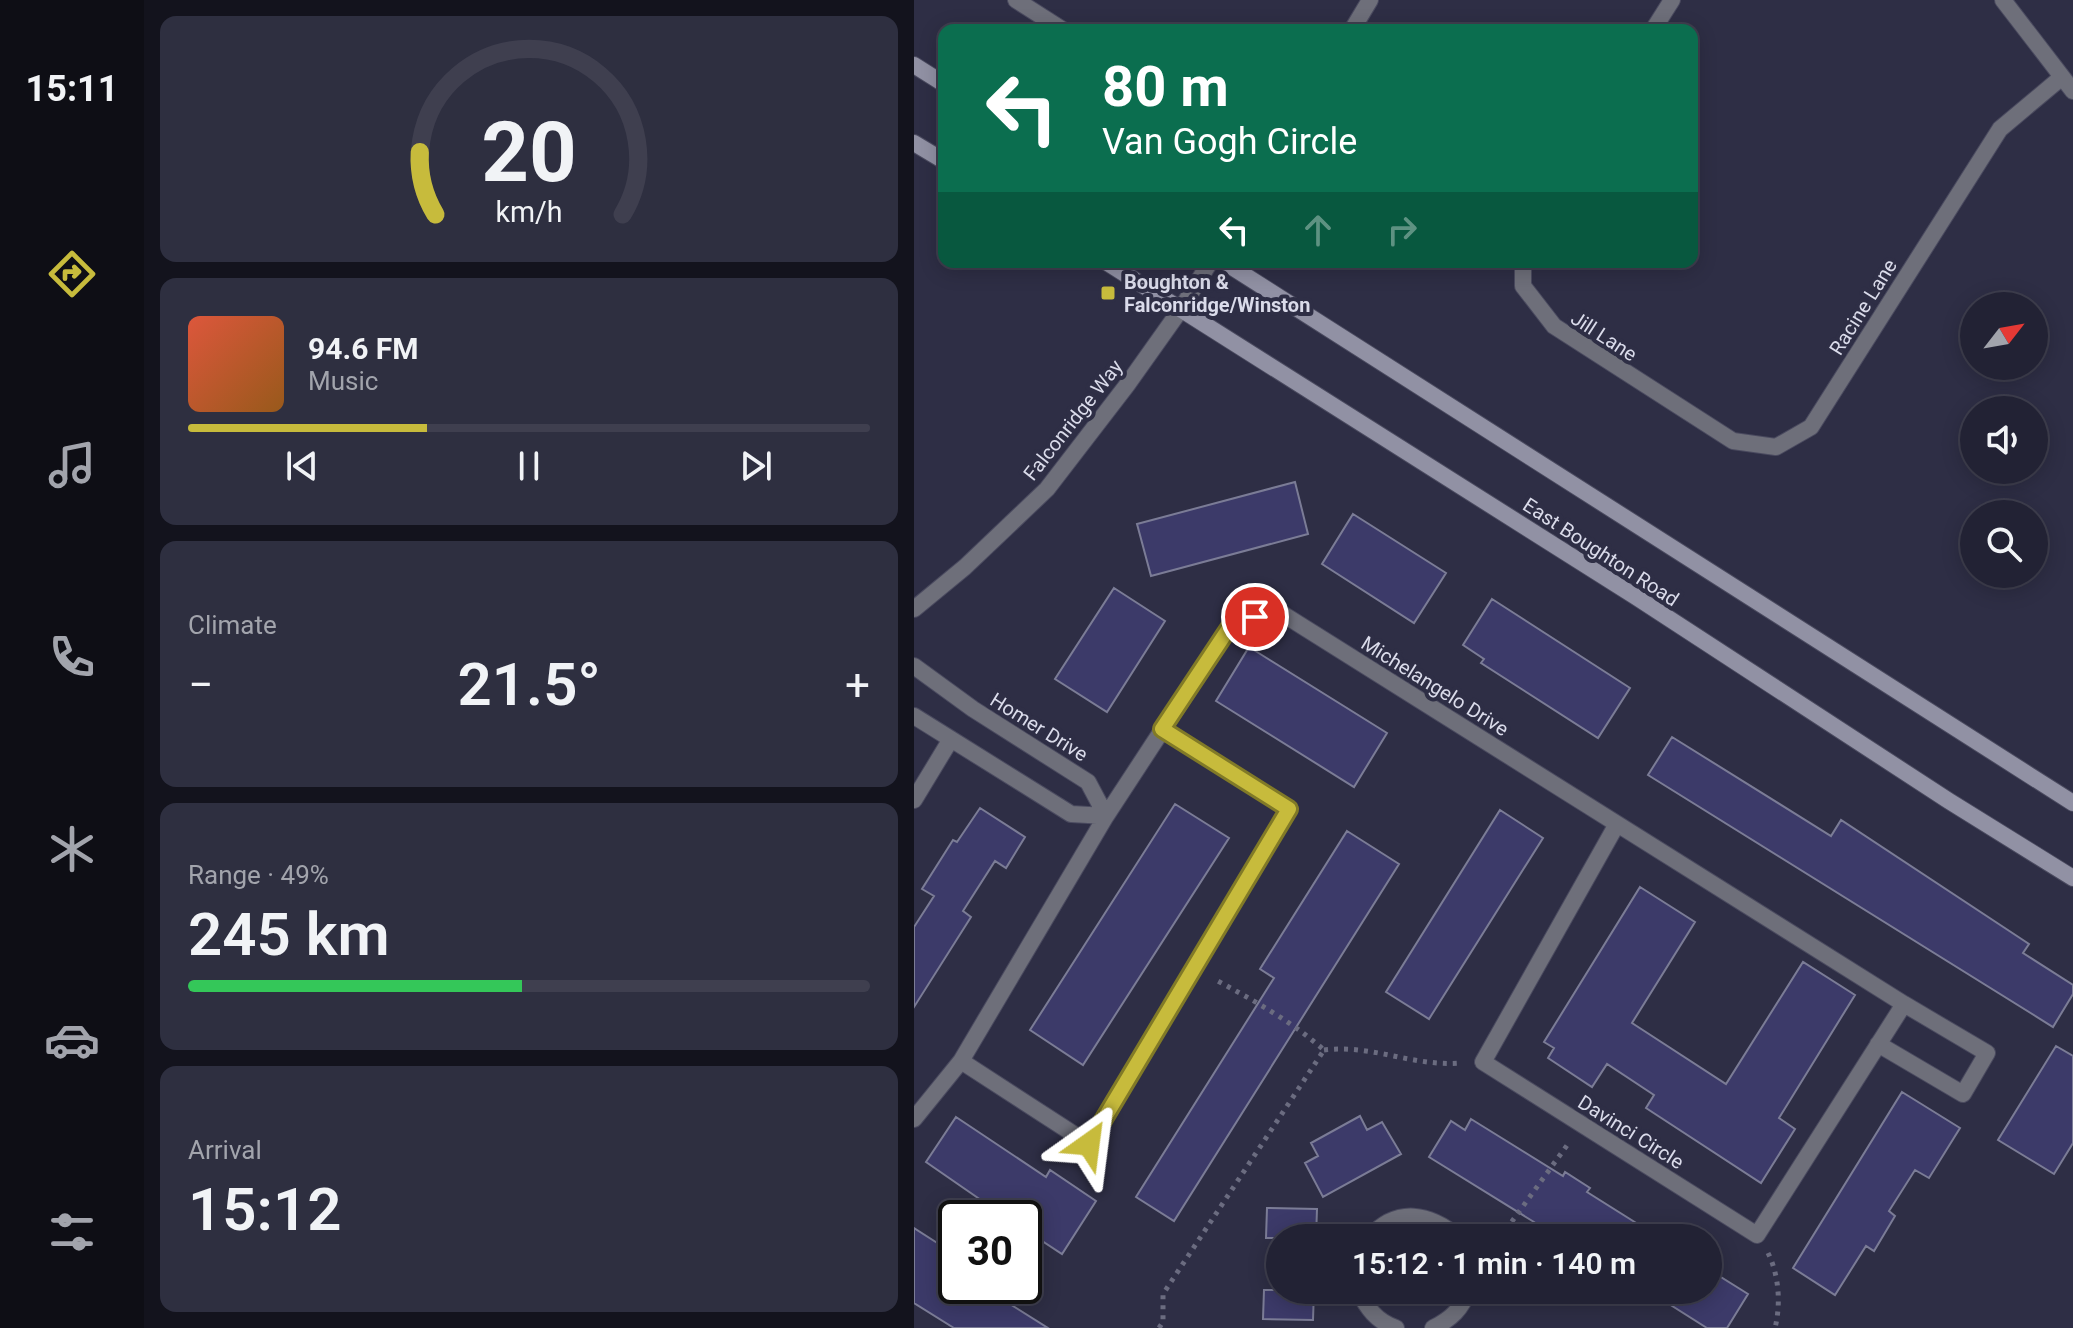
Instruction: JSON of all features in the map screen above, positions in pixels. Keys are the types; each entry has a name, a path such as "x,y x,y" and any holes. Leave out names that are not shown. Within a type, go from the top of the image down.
{"main road":[{"path":"914,65 938,80"},
{"path":"914,143 938,157"},
{"name":"East Boughton Road","path":"1116,268 2073,878"},
{"name":"East Boughton Road","path":"1233,268 2073,803"}],"street":[{"path":"1016,0 1054,24"},
{"path":"1356,24 1370,0"},
{"path":"1657,24 1672,0"},
{"path":"2003,0 2068,84"},
{"name":"Racine Lane","path":"1655,393 1733,441 1776,447 1811,427 2000,129 2068,84"},
{"name":"Falconridge Way","path":"914,609 965,567 1047,489 1181,309 1206,268"},
{"name":"Jill Lane","path":"1523,268 1523,286 1554,326 1655,393"},
{"name":"Michelangelo Drive","path":"914,1119 961,1061 1106,816 1233,622 1278,611 1987,1053 1963,1094 1878,1044"},
{"name":"Homer Drive","path":"914,666 973,709 1088,782 1106,816"},
{"path":"914,716 1071,814 1106,816"},
{"path":"961,1061 1089,1144 1289,809 1162,729"},
{"path":"914,800 951,739"},
{"path":"1483,1062 1617,824"},
{"path":"1757,1235 1904,1004"},
{"name":"Davinci Circle","path":"1483,1062 1757,1235"},
{"path":"1386,1224 1398,1218 1421,1216 1442,1224"},
{"path":"1365,1304 1386,1327"},
{"path":"1433,1328 1449,1320 1463,1304"}],"path":[{"path":"1194,968 1273,1012 1303,1031 1324,1050 1348,1047 1373,1050 1395,1058 1454,1064 1483,1062"},
{"path":"1159,1328 1163,1322 1163,1294 1324,1050"},
{"path":"1510,1224 1548,1169 1585,1126"},
{"path":"1757,1235 1771,1256 1778,1284 1779,1313 1775,1328"}],"building":[{"path":"1295,482 1308,534 1151,576 1137,524"},
{"path":"1353,514 1446,573 1414,623 1322,564"},
{"path":"1114,588 1165,621 1107,712 1055,679"},
{"path":"1492,599 1630,688 1598,738 1481,663 1484,659 1463,645"},
{"path":"1249,647 1387,733 1354,787 1216,701"},
{"path":"1672,737 1831,836 1841,820 2029,944 2023,953 2073,985 2073,994 2053,1027 1648,775"},
{"path":"1175,804 1229,838 1083,1065 1030,1030"},
{"path":"980,808 1025,837 1006,868 995,861 963,911 971,917 914,1007 914,927 934,896 922,889 953,840 957,842"},
{"path":"1500,810 1543,838 1429,1019 1386,992"},
{"path":"1347,831 1399,864 1174,1221 1136,1197 1274,978 1260,969"},
{"path":"1640,887 1695,922 1632,1023 1726,1084 1803,962 1855,995 1779,1118 1795,1129 1761,1183 1646,1108 1654,1095 1607,1064 1592,1087 1548,1058 1554,1048 1544,1042"},
{"path":"2056,1046 2073,1056 2073,1143 2054,1174 1998,1140"},
{"path":"1902,1092 1960,1128 1929,1178 1915,1170 1889,1211 1895,1216 1874,1251 1866,1246 1835,1295 1793,1268"},
{"path":"1360,1116 1367,1130 1382,1122 1401,1154 1323,1197 1305,1163 1318,1156 1311,1143"},
{"path":"956,1117 1046,1177 1050,1170 1096,1201 1062,1254 1042,1241 1042,1200 981,1200 926,1162"},
{"path":"1471,1119 1563,1176 1565,1172 1590,1188 1587,1192 1638,1224 1533,1224 1534,1222 1429,1157 1451,1121 1465,1130"},
{"path":"1267,1208 1317,1209 1316,1224 1266,1224"},
{"path":"914,1228 938,1243 938,1304 1010,1304 1048,1328 954,1328 914,1303"},
{"path":"1722,1278 1748,1294 1727,1328 1707,1328 1669,1304 1722,1304"},
{"path":"1264,1290 1266,1304 1314,1304 1313,1320 1263,1319"}],"place":[{"name":"Boughton & Falconridge/Winston","path":"1108,293"}],"route":[{"path":"1089,1144 1289,809 1162,729 1233,622 1255,617"}]}
